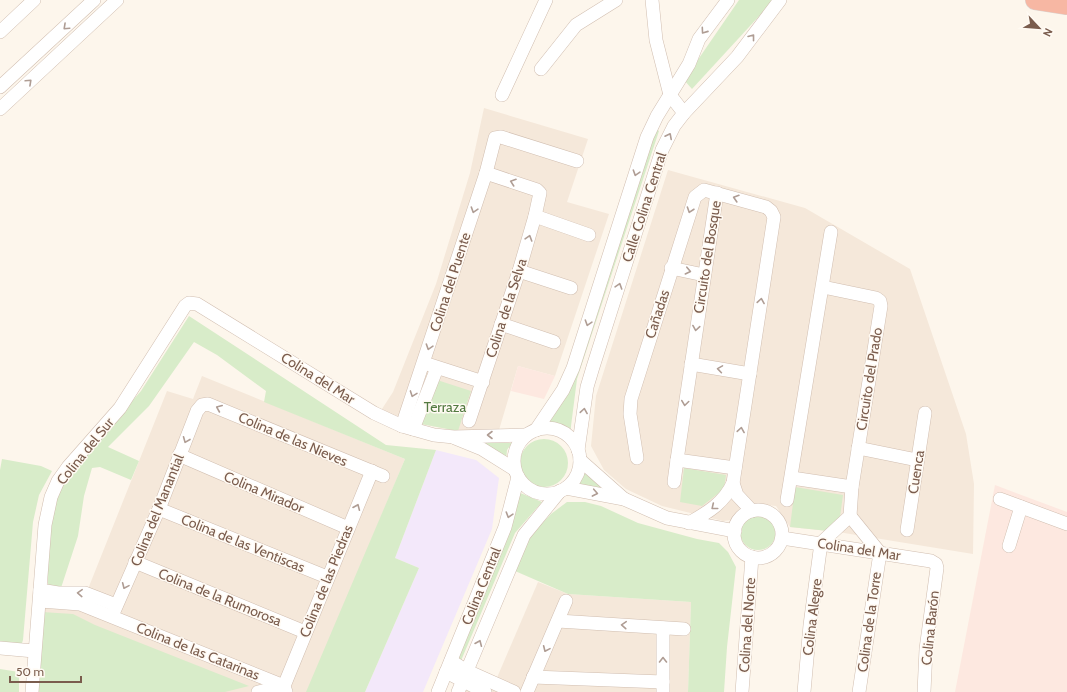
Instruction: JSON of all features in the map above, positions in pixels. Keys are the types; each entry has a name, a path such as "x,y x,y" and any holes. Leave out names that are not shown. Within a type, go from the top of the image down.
{"highway":[{"path":"1035,0 1067,5"},
{"path":"1063,0 1067,2"}],"street":[{"path":"0,32 34,0"},
{"path":"94,0 0,89 4,105 117,0"},
{"path":"502,95 546,0"},
{"path":"542,69 576,25 616,0"},
{"path":"652,0 656,40 670,95 684,113"},
{"name":"Calle Colina Central","path":"531,432 563,390 573,368 647,137 657,116 689,64 702,34 728,0"},
{"name":"Calle Colina Central","path":"579,455 588,387 597,352 662,150 674,126 684,113 737,57 780,0"},
{"name":"Colina del Puente","path":"407,428 424,363 486,173 495,138 501,137 577,161"},
{"name":"Colina de la Selva","path":"469,420 519,271 540,193 537,190 486,173"},
{"name":"Cañadas","path":"637,458 630,414 631,399 671,268 695,197 704,190 717,192"},
{"name":"Circuito del Bosque","path":"674,482 717,192 766,207 771,211 774,217 733,484 721,502 709,512 689,523"},
{"path":"535,216 589,236"},
{"path":"788,500 832,232"},
{"path":"671,268 704,275"},
{"path":"519,271 570,288"},
{"name":"Circuito del Prado","path":"822,287 876,298 880,301 881,306 852,487 850,516"},
{"name":"Colina del Mar","path":"190,303 197,304 374,413 407,428 434,435 454,437 531,432"},
{"name":"Colina del Sur","path":"32,692 33,655 47,512 58,481 68,467 120,408 185,306 190,303"},
{"path":"501,324 554,342"},
{"path":"424,363 483,382"},
{"path":"691,364 750,374"},
{"path":"407,428 438,368"},
{"name":"Colina de las Nieves","path":"202,405 208,404 378,474"},
{"name":"Colina del Manantial","path":"114,610 159,509 197,411 202,405"},
{"name":"Cuenca","path":"907,530 925,413"},
{"path":"579,455 578,471 574,480 563,490 550,494 532,491 524,485 516,473 514,456 518,444 531,432 546,428 561,431 573,441 579,455 624,499"},
{"name":"Colina del Mar","path":"454,437 482,449 516,473"},
{"path":"858,448 917,460"},
{"name":"Colina Mirador","path":"179,455 348,528"},
{"path":"677,460 735,468"},
{"name":"Colina Central","path":"438,692 505,527 516,473"},
{"name":"Colina de las Piedras","path":"285,689 305,632 348,528 378,474"},
{"path":"792,478 852,487"},
{"path":"733,484 737,495 752,511"},
{"path":"563,490 624,499 667,518 735,531"},
{"name":"Colina Central","path":"463,682 524,535 563,490"},
{"path":"1000,499 1067,524"},
{"path":"1010,546 1021,507"},
{"name":"Colina de las Ventiscas","path":"159,509 327,578"},
{"path":"752,511 765,511 771,514 780,524 782,538 780,544 771,554 759,558 746,554 737,544 735,531 740,519 752,511"},
{"path":"821,543 850,516 880,553"},
{"name":"Colina del Mar","path":"782,538 931,561 936,564"},
{"name":"Colina Alegre","path":"804,692 810,625 821,543"},
{"name":"Colina de la Torre","path":"860,692 880,553"},
{"name":"Colina del Norte","path":"742,692 752,557"},
{"name":"Colina de la Rumorosa","path":"135,562 305,632"},
{"name":"Colina Barón","path":"924,692 926,649 937,568 936,564"},
{"name":"Colina de las Catarinas","path":"40,595 85,593 114,610 285,689"},
{"path":"527,692 566,601"},
{"path":"558,621 684,629"},
{"path":"534,678 663,687 663,628"},
{"path":"0,648 33,655"},
{"path":"0,657 33,655"},
{"path":"448,666 463,682 485,692"},
{"path":"463,682 514,692"},
{"path":"258,692 285,689"}],"shaded area":[{"path":"484,108 588,139 567,202 609,214 555,376 518,366 499,430 458,431 416,423 380,412 393,392 436,284 470,173"},
{"path":"668,170 805,208 910,269 966,434 974,484 973,554 838,532 790,527 776,506 756,504 740,508 732,520 723,521 662,506 626,489 604,470 591,446 596,396"},
{"path":"518,366 555,376 544,399 511,391"},
{"path":"202,376 405,459 308,692 34,692 36,659 48,586 88,589 167,391 193,399"},
{"path":"436,450 476,460 499,478 492,529 423,692 365,692 419,568 395,558"},
{"path":"995,485 1067,512 1067,692 955,692"},
{"path":"538,582 568,594 691,602 688,692 465,692 476,671 496,680"}],"green space":[{"path":"739,0 774,0 692,89 684,80"},
{"path":"654,127 659,131 577,379 570,434 557,425 544,424 572,379"},
{"path":"189,316 386,445 436,450 395,558 419,568 365,692 306,692 405,459 264,402 266,391 217,355 194,342 149,406 108,447 139,461 131,480 100,467 92,468 84,496 78,536 61,588 48,586 48,531 54,500 71,470 141,391"},
{"name":"Terraza","path":"434,379 471,391 458,431 416,423"},
{"path":"544,439 553,441 561,446 566,454 568,463 566,472 561,480 553,485 544,487 535,485 527,480 522,472 520,463 522,454 527,446 535,441"},
{"path":"477,443 512,443 507,450 506,461"},
{"path":"2,459 41,466 52,471 39,495 33,522 23,640 20,649 0,645 0,470"},
{"path":"684,468 726,475 724,489 702,506 680,502"},
{"path":"583,471 604,488 577,484"},
{"path":"795,487 843,495 838,532 790,527"},
{"path":"518,492 542,502 515,533 460,663 454,661"},
{"path":"567,502 585,502 601,506 638,523 697,539 719,543 728,552 736,567 727,647 724,692 688,692 691,602 568,594 515,571 529,537 551,514"},
{"path":"758,514 771,519 776,532 771,545 758,550 745,545 740,532 745,519"},
{"path":"42,612 73,614 95,625 249,686 225,692 34,692"},
{"path":"0,669 19,672 19,692 0,692"}]}
